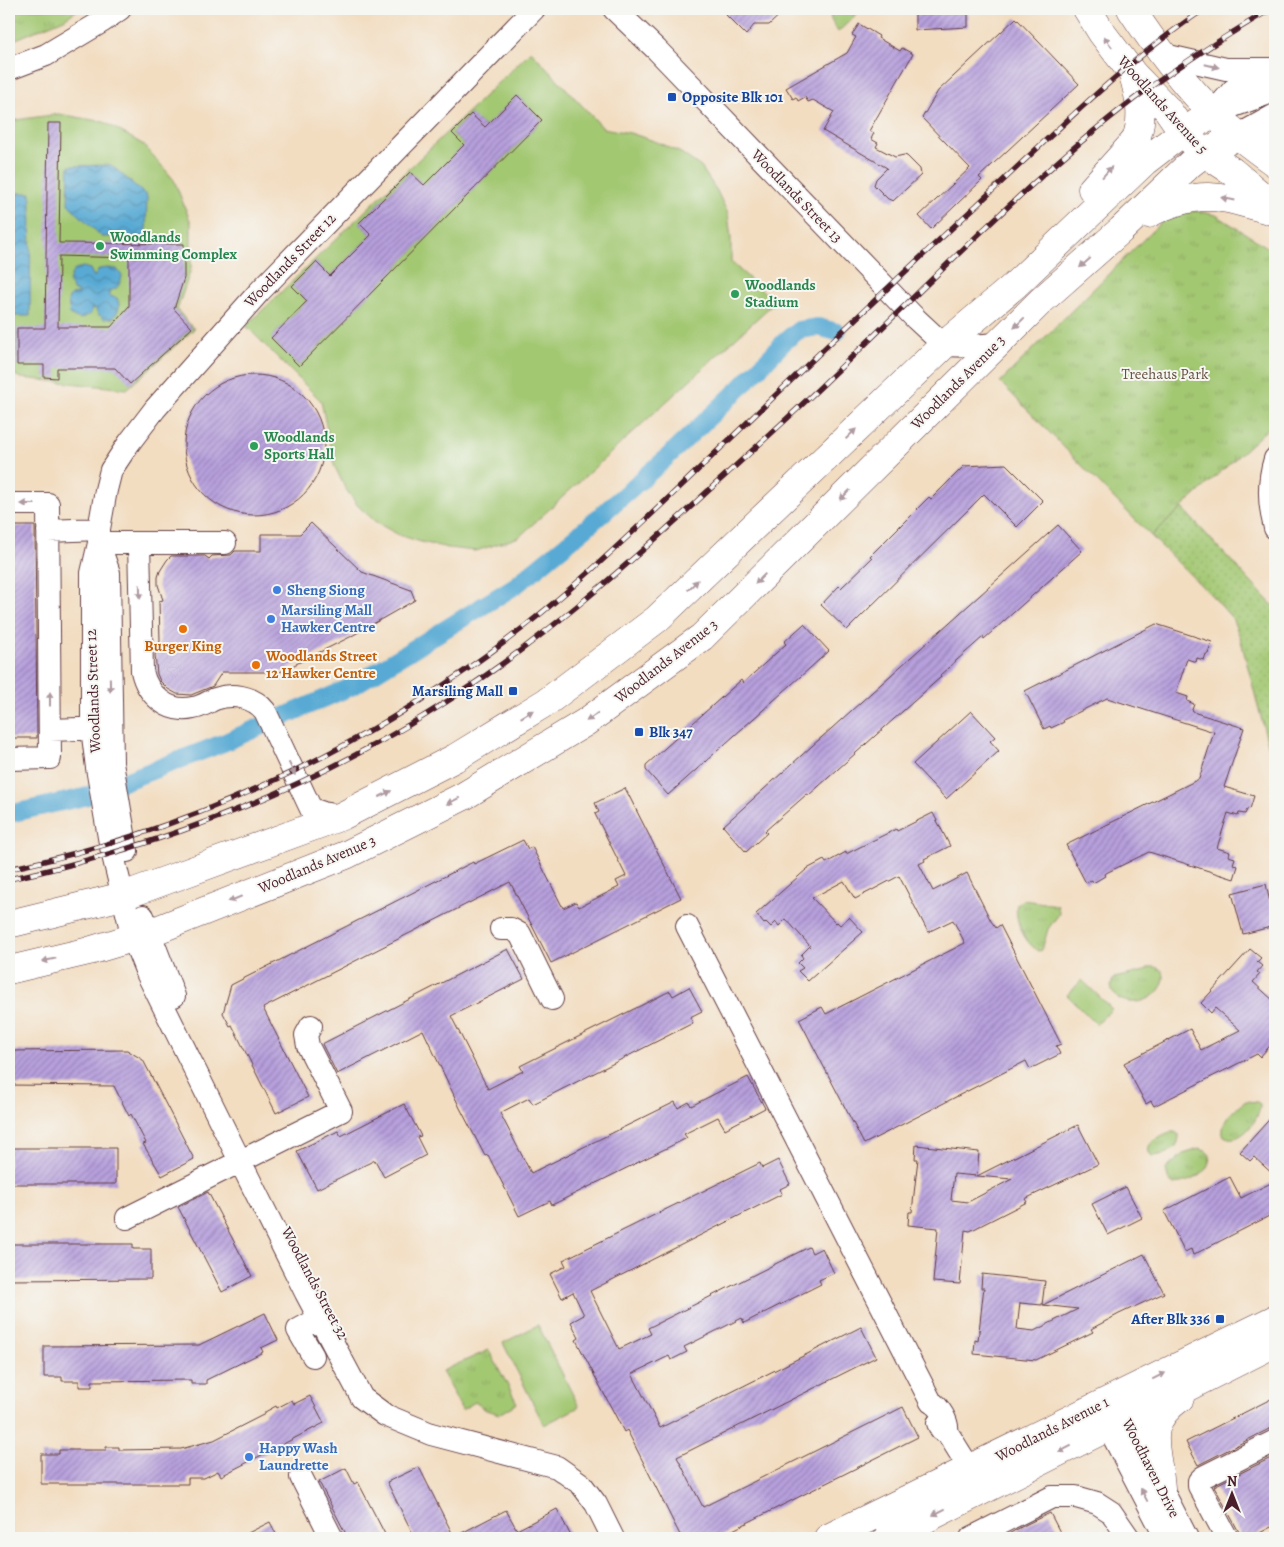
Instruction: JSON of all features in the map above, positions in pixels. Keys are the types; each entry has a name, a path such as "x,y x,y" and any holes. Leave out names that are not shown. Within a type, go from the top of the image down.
{"main road":[{"name":"Woodlands Avenue 5","path":"1087,9 1132,74 1167,109 1183,132 1204,153 1232,171 1275,208"},
{"name":"Woodlands Avenue 5","path":"1131,9 1148,36 1195,94 1213,113 1275,163"},
{"path":"968,325 1135,141 1140,127 1140,112 1138,92 1132,74"},
{"path":"9,924 94,904 111,890 116,881 125,888 342,816 456,758 548,702 657,619 944,345 1015,285 1144,162 1183,132 1213,113"},
{"name":"Woodlands Avenue 3","path":"9,970 89,951 141,936 346,855 472,791 586,722 702,637 1041,301 1122,230 1190,164 1204,153 1239,135"},
{"path":"1122,230 1159,208 1178,200 1192,197 1229,198 1275,212"},
{"path":"766,516 757,536 759,546 765,552 772,554 794,545"},
{"name":"Woodlands Avenue 1","path":"828,1538 977,1480 1111,1412 1275,1319"},
{"name":"Woodlands Avenue 1","path":"1111,1412 1183,1390 1275,1343"},
{"path":"1161,1488 1153,1438 1161,1415 1180,1398 1183,1390"},
{"name":"Woodlands Avenue 1","path":"888,1538 977,1480"}],"street":[{"path":"9,69 46,55 120,9"},
{"name":"Woodlands Street 12","path":"125,888 105,767 92,573 111,470 155,409 259,292 534,9"},
{"name":"Woodlands Street 13","path":"614,9 657,50 916,319 944,345"},
{"path":"1164,55 1226,69 1274,76"},
{"path":"1213,113 1274,76"},
{"name":"Woodlands Avenue 3","path":"1239,135 1275,115"},
{"path":"1239,135 1275,138"},
{"path":"944,345 973,346 996,344"},
{"path":"1275,459 1270,488 1271,514 1275,528"},
{"path":"9,504 48,504 50,730 50,758 9,759"},
{"path":"48,531 186,547 225,543"},
{"path":"139,543 142,671 146,685 156,698 172,707 182,709 192,709 216,699 223,690 231,687 244,687 252,691 258,697 311,809 342,816"},
{"path":"50,730 101,728"},
{"name":"Woodlands Street 32","path":"125,888 141,936 173,994 244,1159 320,1318 362,1398 390,1410 431,1434 557,1466 581,1484 596,1504 613,1538"},
{"path":"687,926 931,1402 937,1405 948,1427 947,1432 977,1480"},
{"path":"501,929 510,929 520,934 552,999"},
{"path":"127,1218 341,1111 308,1046 306,1034 311,1026"},
{"name":"Woodlands Street 32","path":"244,1159 371,1386 390,1410 527,1446 570,1460 589,1474 606,1496 628,1538"},
{"path":"313,1356 298,1330 320,1318"},
{"name":"Woodhaven Drive","path":"1111,1412 1161,1488 1187,1538"},
{"name":"Woodhaven Drive","path":"1111,1412 1166,1538"},
{"path":"1227,1538 1199,1486 1199,1481 1202,1477 1275,1441"},
{"path":"301,1477 332,1538"},
{"path":"971,1538 1052,1497 1076,1497 1097,1502 1111,1512 1129,1538"}],"green space":[{"path":"9,9 79,9 64,19 9,42"},
{"path":"834,9 862,9 838,32 830,17"},
{"path":"531,51 603,128 630,133 657,142 681,153 701,167 717,191 728,214 731,262 775,302 519,537 476,551 448,548 399,535 377,523 358,506 345,488 334,465 321,401 246,326","holes":["517,95 542,120 299,366 271,338 307,301 292,286 316,262 330,276 371,235 359,223 410,172 424,185 464,145 452,133 470,114 485,127"]},
{"name":"Woodlands Swimming Complex","path":"59,114 104,122 144,145 174,180 191,223 191,269 177,310 194,329 127,389 21,378 9,372 9,124 16,120"},
{"name":"Treehaus Park","path":"1197,211 1216,215 1275,252 1275,422 1151,536 1000,382 1159,224 1176,214"},
{"path":"1182,508 1275,608 1275,771 1240,637 1232,618 1151,536"},
{"path":"1023,900 1058,906 1059,914 1048,929 1042,950 1039,951 1029,943 1021,930 1016,910 1017,904"},
{"path":"1150,967 1158,968 1163,972 1164,978 1158,992 1150,998 1130,1002 1120,999 1114,994 1111,987 1114,978 1141,972"},
{"path":"1082,980 1112,1009 1096,1024 1067,995"},
{"path":"1246,1101 1260,1104 1253,1124 1242,1135 1235,1138 1223,1135 1226,1119"},
{"path":"1170,1132 1175,1132 1179,1135 1177,1145 1162,1155 1152,1156 1149,1152 1150,1144"},
{"path":"1199,1149 1206,1151 1210,1155 1206,1168 1191,1180 1172,1184 1168,1179 1166,1169 1183,1154"},
{"path":"538,1325 579,1407 544,1425 503,1343"},
{"path":"489,1350 517,1403 499,1414 486,1410 475,1402 462,1410 442,1371"}],"water":[{"path":"111,165 147,196 146,236 102,237 68,204 69,166"},
{"path":"9,193 31,193 30,316 9,316"},
{"path":"83,267 90,269 94,277 99,269 108,268 117,269 122,276 118,286 109,291 109,296 117,298 119,304 118,311 113,318 105,319 98,314 95,308 92,308 91,314 80,319 70,315 68,300 71,295 78,294 69,283 71,275 75,269"}],"building":[{"path":"732,9 786,9 769,25 754,25 746,35 726,15"},
{"path":"922,9 960,9 960,11 968,11 968,27 915,30 915,14 922,13"},
{"path":"1016,18 1079,84 979,177 982,180 931,229 919,216 970,168 922,118 938,91"},
{"path":"859,24 900,51 902,48 913,54 869,131 874,133 871,139 878,143 876,147 895,157 907,156 920,169 921,175 893,201 888,199 874,185 876,179 887,168 823,131 834,112 813,100 808,102 805,97 798,101 796,97 793,99 786,88 847,53 856,37 852,35"},
{"path":"517,95 542,120 299,366 271,338 307,301 292,286 316,262 330,276 371,235 359,223 410,172 424,185 464,145 452,133 471,114 485,127"},
{"path":"48,123 61,123 59,243 184,244 184,278 174,309 192,328 130,384 115,368 57,368 57,378 44,377 44,365 17,365 17,328 45,328","holes":["59,256 129,258 129,306 111,327 58,327"]},
{"name":"Woodlands Sports Hall","path":"254,375 281,381 293,387 303,396 312,406 318,418 324,445 318,472 312,484 303,494 293,503 281,509 254,515 227,509 215,503 205,494 196,484 190,472 184,445 190,418 196,406 205,396 215,387 227,381"},
{"path":"1006,464 1043,501 1017,527 984,494 847,630 821,605 839,586 841,588 872,558 870,556 929,497 931,499 964,466"},
{"name":"Marsiling Mall Hawker Centre","path":"311,523 362,572 411,590 415,600 350,637 280,672 222,672 213,686 191,695 177,694 168,689 160,681 157,674 155,655 160,641 159,601 163,600 158,585 158,577 167,560 171,556 205,556 209,559 212,556 231,555 235,551 261,551 261,534 300,534"},
{"path":"1058,525 1082,551 984,639 983,637 940,675 941,677 809,795 807,794 765,831 767,833 746,852 723,826"},
{"path":"9,526 35,526 37,738 9,738"},
{"path":"804,624 829,651 668,795 646,770 646,765 741,680 743,683 786,644 784,642"},
{"path":"1156,624 1212,642 1204,660 1197,658 1196,662 1187,659 1176,693 1188,697 1187,701 1194,704 1192,710 1196,713 1244,728 1224,787 1254,796 1250,809 1248,808 1245,814 1239,813 1238,816 1228,813 1217,848 1230,852 1228,856 1235,858 1233,864 1238,866 1234,879 1149,852 1104,874 1105,876 1093,883 1092,880 1086,883 1066,845 1199,779 1214,732 1107,698 1063,720 1064,722 1044,729 1025,691"},
{"path":"971,711 995,737 990,741 999,751 946,799 913,764"},
{"path":"625,788 681,898 551,963 510,882 263,1008 308,1097 276,1113 232,1025 230,1026 223,1013 231,985 473,862 474,864 523,840 528,849 532,847 563,908 576,902 579,907 619,887 616,881 626,876 595,814 599,812 595,803"},
{"path":"933,813 950,846 924,859 925,861 919,864 933,891 967,873 991,921 996,928 1000,925 1061,1044 1056,1046 1060,1054 1030,1069 1026,1061 864,1144 799,1019 822,1007 826,1014 965,943 953,920 928,932 899,876 855,899 844,881 812,898 836,923 840,925 849,917 863,932 808,981 798,971 803,968 798,963 803,958 801,955 810,946 786,919 779,926 776,922 771,927 766,922 764,924 756,914 807,869 824,860 826,863"},
{"path":"1266,884 1275,926 1243,934 1232,893"},
{"path":"508,949 524,979 451,1016 488,1089 523,1071 520,1066 670,991 673,996 689,987 702,1011 690,1017 693,1023 533,1104 529,1098 500,1113 531,1173 675,1102 678,1108 689,1102 691,1106 748,1077 765,1108 725,1129 718,1117 684,1134 687,1138 552,1205 550,1201 519,1216 488,1155 485,1156 460,1108 423,1030 337,1074 322,1044"},
{"path":"1250,949 1261,958 1257,962 1262,966 1257,972 1260,974 1253,982 1275,1002 1275,1040 1260,1057 1257,1054 1154,1106 1151,1101 1146,1104 1124,1063 1190,1029 1201,1050 1240,1030 1215,1008 1211,1013 1201,1003"},
{"path":"127,1050 143,1060 194,1159 162,1176 143,1144 146,1143 131,1114 129,1116 114,1086 9,1085 9,1051"},
{"path":"404,1104 421,1136 417,1137 426,1155 384,1177 375,1160 317,1189 297,1151 338,1131 341,1136"},
{"path":"1275,1113 1275,1176 1254,1157 1250,1161 1240,1152"},
{"path":"1078,1125 1098,1164 1025,1199 1027,1202 970,1231 965,1230 960,1284 933,1282 938,1228 908,1225 909,1212 912,1212 918,1159 915,1159 916,1145 979,1152 977,1176","holes":["954,1174 1012,1179 968,1202 951,1200"]},
{"path":"9,1148 116,1148 116,1184 9,1184"},
{"path":"778,1160 790,1184 780,1189 782,1194 590,1291 619,1349 651,1334 648,1328 809,1247 812,1253 822,1248 834,1273 819,1280 821,1284 744,1323 742,1318 684,1347 687,1352 671,1360 669,1356 632,1374 660,1428 861,1327 876,1357 677,1457 703,1507 903,1407 918,1437 717,1538 691,1538 680,1535 627,1430 624,1432 576,1340 579,1338 571,1322 584,1315 573,1292 562,1298 550,1274 566,1266 563,1260 760,1163 762,1168"},
{"path":"1230,1177 1241,1198 1275,1181 1275,1213 1193,1255 1191,1249 1185,1252 1164,1211"},
{"path":"1126,1187 1142,1218 1108,1235 1092,1204"},
{"path":"208,1192 252,1276 222,1292 178,1207"},
{"path":"9,1244 133,1244 133,1249 151,1249 151,1279 9,1280"},
{"path":"1144,1254 1164,1293 1119,1314 1091,1329 1093,1332 1036,1360 974,1354 975,1340 978,1341 984,1288 981,1288 982,1274 1045,1281 1042,1305 1020,1303 1017,1329 1034,1331 1078,1309 1043,1305"},
{"path":"265,1313 278,1340 261,1348 263,1352 206,1380 206,1384 191,1384 191,1380 92,1381 92,1387 79,1387 79,1381 62,1381 62,1377 44,1377 44,1346 199,1345"},
{"path":"310,1396 324,1423 221,1476 218,1471 204,1478 188,1478 188,1484 41,1484 41,1454 59,1454 59,1450 106,1450 106,1447 119,1447 119,1450 181,1449 214,1440 265,1414 265,1412 276,1406 277,1408 292,1400 294,1404"},
{"path":"1275,1397 1275,1428 1269,1429 1198,1465 1186,1442"},
{"path":"1275,1456 1275,1525 1250,1538 1240,1538 1239,1532 1214,1486"},
{"path":"419,1467 454,1537 506,1510 517,1530 557,1509 572,1538 415,1538 387,1482"},
{"path":"346,1468 354,1484 358,1482 387,1538 348,1538 319,1482"},
{"path":"1050,1513 1063,1538 1001,1538 1025,1525"},
{"path":"270,1522 278,1538 238,1538"}],"waterway":[{"path":"9,814 84,797 223,743 353,686 515,586 586,528 664,460 740,388 786,340 799,330 818,327 837,332"}],"railway":[{"path":"9,869 74,854 137,835 200,812 261,786 321,757 380,725 436,690 491,652 547,608 627,537 874,301 1087,102 1144,54 1204,9"},
{"path":"9,879 126,849 240,809 350,758 403,729 488,674 586,599 757,447 981,232 1056,163 1134,99 1167,75 1271,9"}],"place":[{"name":"Opposite Blk 101","path":"672,97"},
{"name":"Woodlands Swimming Complex","path":"100,246"},
{"name":"Woodlands Stadium","path":"735,294"},
{"name":"Woodlands Sports Hall","path":"254,446"},
{"name":"Sheng Siong","path":"277,590"},
{"name":"Marsiling Mall Hawker Centre","path":"271,619"},
{"name":"Burger King","path":"183,629"},
{"name":"Woodlands Street 12 Hawker Centre","path":"256,665"},
{"name":"Marsiling Mall","path":"513,691"},
{"name":"Blk 347","path":"639,732"},
{"name":"After Blk 336","path":"1220,1319"},
{"name":"Happy Wash Laundrette","path":"249,1457"}]}
